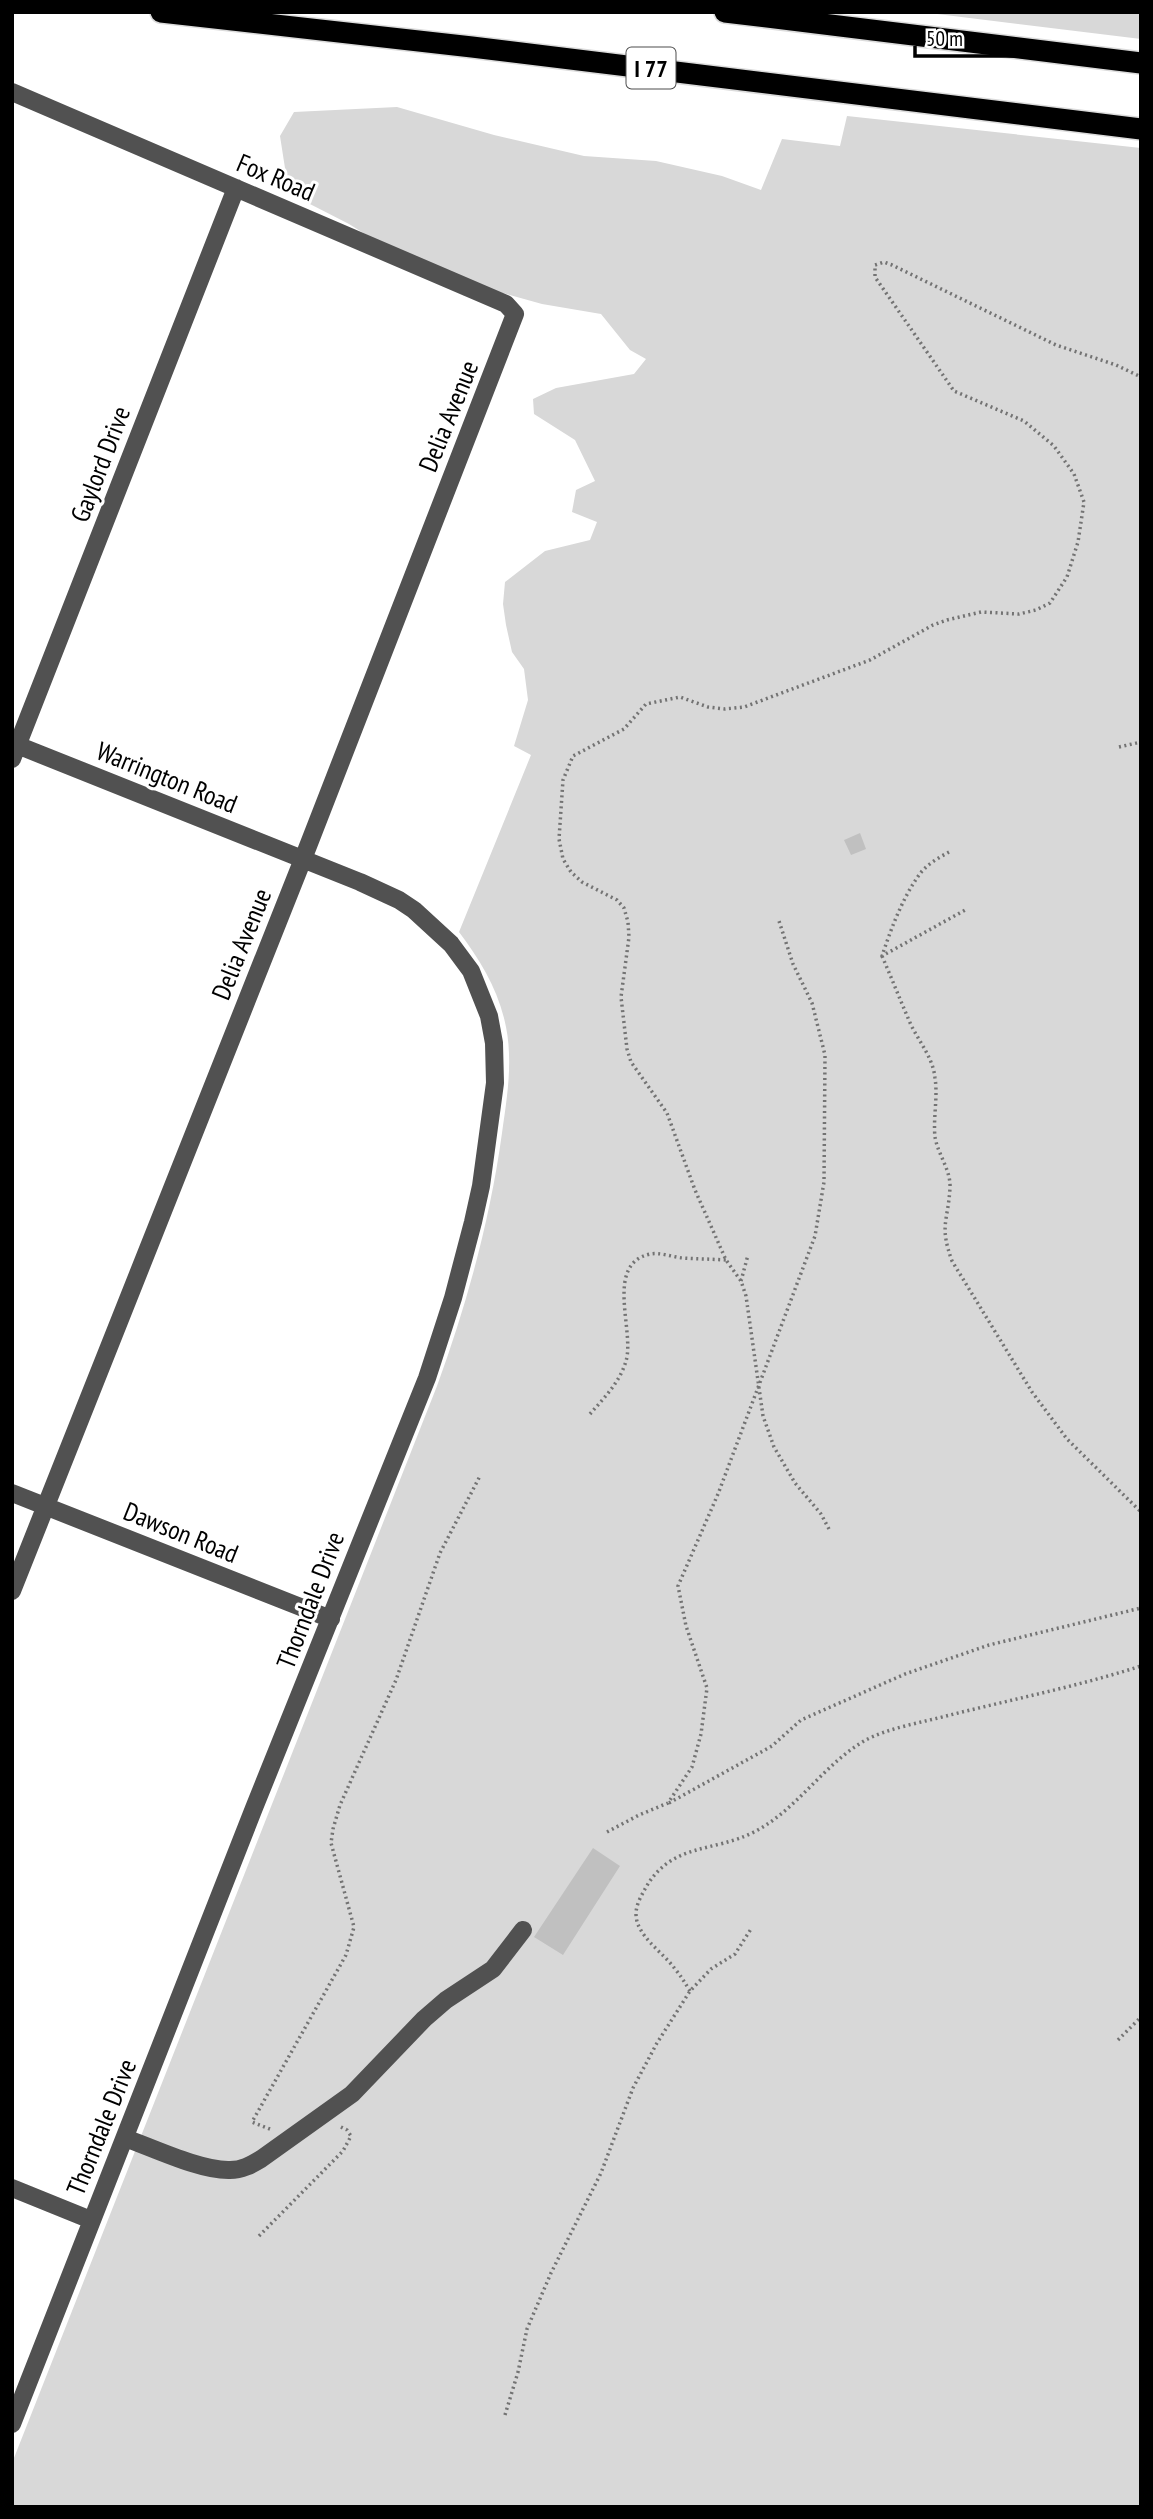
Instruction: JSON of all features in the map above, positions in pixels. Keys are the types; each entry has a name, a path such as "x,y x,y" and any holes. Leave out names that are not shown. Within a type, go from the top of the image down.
{"highway":[{"name":"I 77","path":"160,12 472,47 1141,129"},
{"path":"725,12 1141,63"}],"street":[{"name":"Fox Road","path":"12,92 506,304 515,314"},
{"name":"Gaylord Drive","path":"14,749 236,188"},
{"name":"Delia Avenue","path":"12,1591 303,859 515,314"},
{"name":"Warrington Road","path":"14,749 303,859"},
{"name":"Thorndale Drive","path":"12,2424 427,1378 453,1298 481,1186 493,1107 494,1044 489,1016 471,971 452,944 429,921 399,900 303,859"},
{"name":"Dawson Road","path":"12,1493 331,1619"},
{"path":"125,2138 205,2167 232,2170 246,2167 352,2094 424,2019 446,2000 493,1969 523,1930"},
{"path":"12,2188 91,2220"}],"path":[{"path":"829,1529 821,1514 795,1483 774,1447 763,1416 746,1296 741,1281 726,1260 695,1190 667,1113 631,1062 621,997 629,937 628,922 624,908 617,900 582,882 571,872 564,859 559,839 563,780 573,756 624,729 646,704 680,697 708,707 744,707 870,660 933,625 967,613 1019,614 1036,611 1050,603 1060,591 1067,577 1082,519 1082,490 1074,474 1054,446 1024,421 954,391 875,277 875,265 884,262 892,265 1056,345 1116,365 1141,377"},
{"path":"1119,747 1141,742"},
{"path":"949,852 919,874 892,928 882,956 912,1027 933,1064 936,1081 935,1134 938,1152 949,1175 950,1188 944,1224 945,1241 952,1261 1032,1392 1060,1430 1141,1512"},
{"path":"882,956 967,909"},
{"path":"668,1803 692,1767 701,1734 707,1688 686,1626 678,1586 760,1387 815,1236 824,1182 825,1055 812,1003 793,964 779,920"},
{"path":"590,1414 616,1384 627,1359 629,1345 623,1304 626,1277 630,1269 639,1259 656,1254 726,1260"},
{"path":"741,1281 748,1255"},
{"path":"298,2133 273,2130 252,2122 352,1941 354,1927 331,1843 333,1829 340,1805 396,1680 440,1553 480,1476"},
{"path":"607,1832 668,1803 772,1746 801,1720 905,1674 989,1645 1141,1608"},
{"path":"690,1991 674,1967 638,1925 636,1912 649,1882 658,1870 673,1858 754,1832 780,1814 866,1740 916,1724 1141,1667"},
{"path":"505,2415 527,2329 546,2284 601,2173 633,2088 657,2043 690,1991 711,1969 734,1954 751,1929"},
{"path":"1118,2040 1141,2017"},
{"path":"259,2236 349,2142 351,2136 347,2130 330,2125"}],"shaded area":[{"path":"921,12 1141,12 1141,39"},
{"path":"397,107 494,135 584,156 656,161 722,176 761,190 782,139 840,146 847,116 1141,148 1141,2507 12,2507 12,2463 437,1386 476,1261 497,1165 507,1093 509,1053 503,1014 494,989 482,965 459,932 531,755 514,746 528,700 524,669 512,652 506,625 503,604 505,582 545,551 590,540 597,522 572,512 576,490 595,481 575,440 534,414 533,399 556,388 634,374 646,359 630,350 601,314 542,304 470,284 376,241 306,202 287,181 280,136 294,112"}],"building":[{"path":"860,833 866,849 851,855 844,840"},
{"path":"593,1848 620,1866 563,1955 534,1937"}]}
